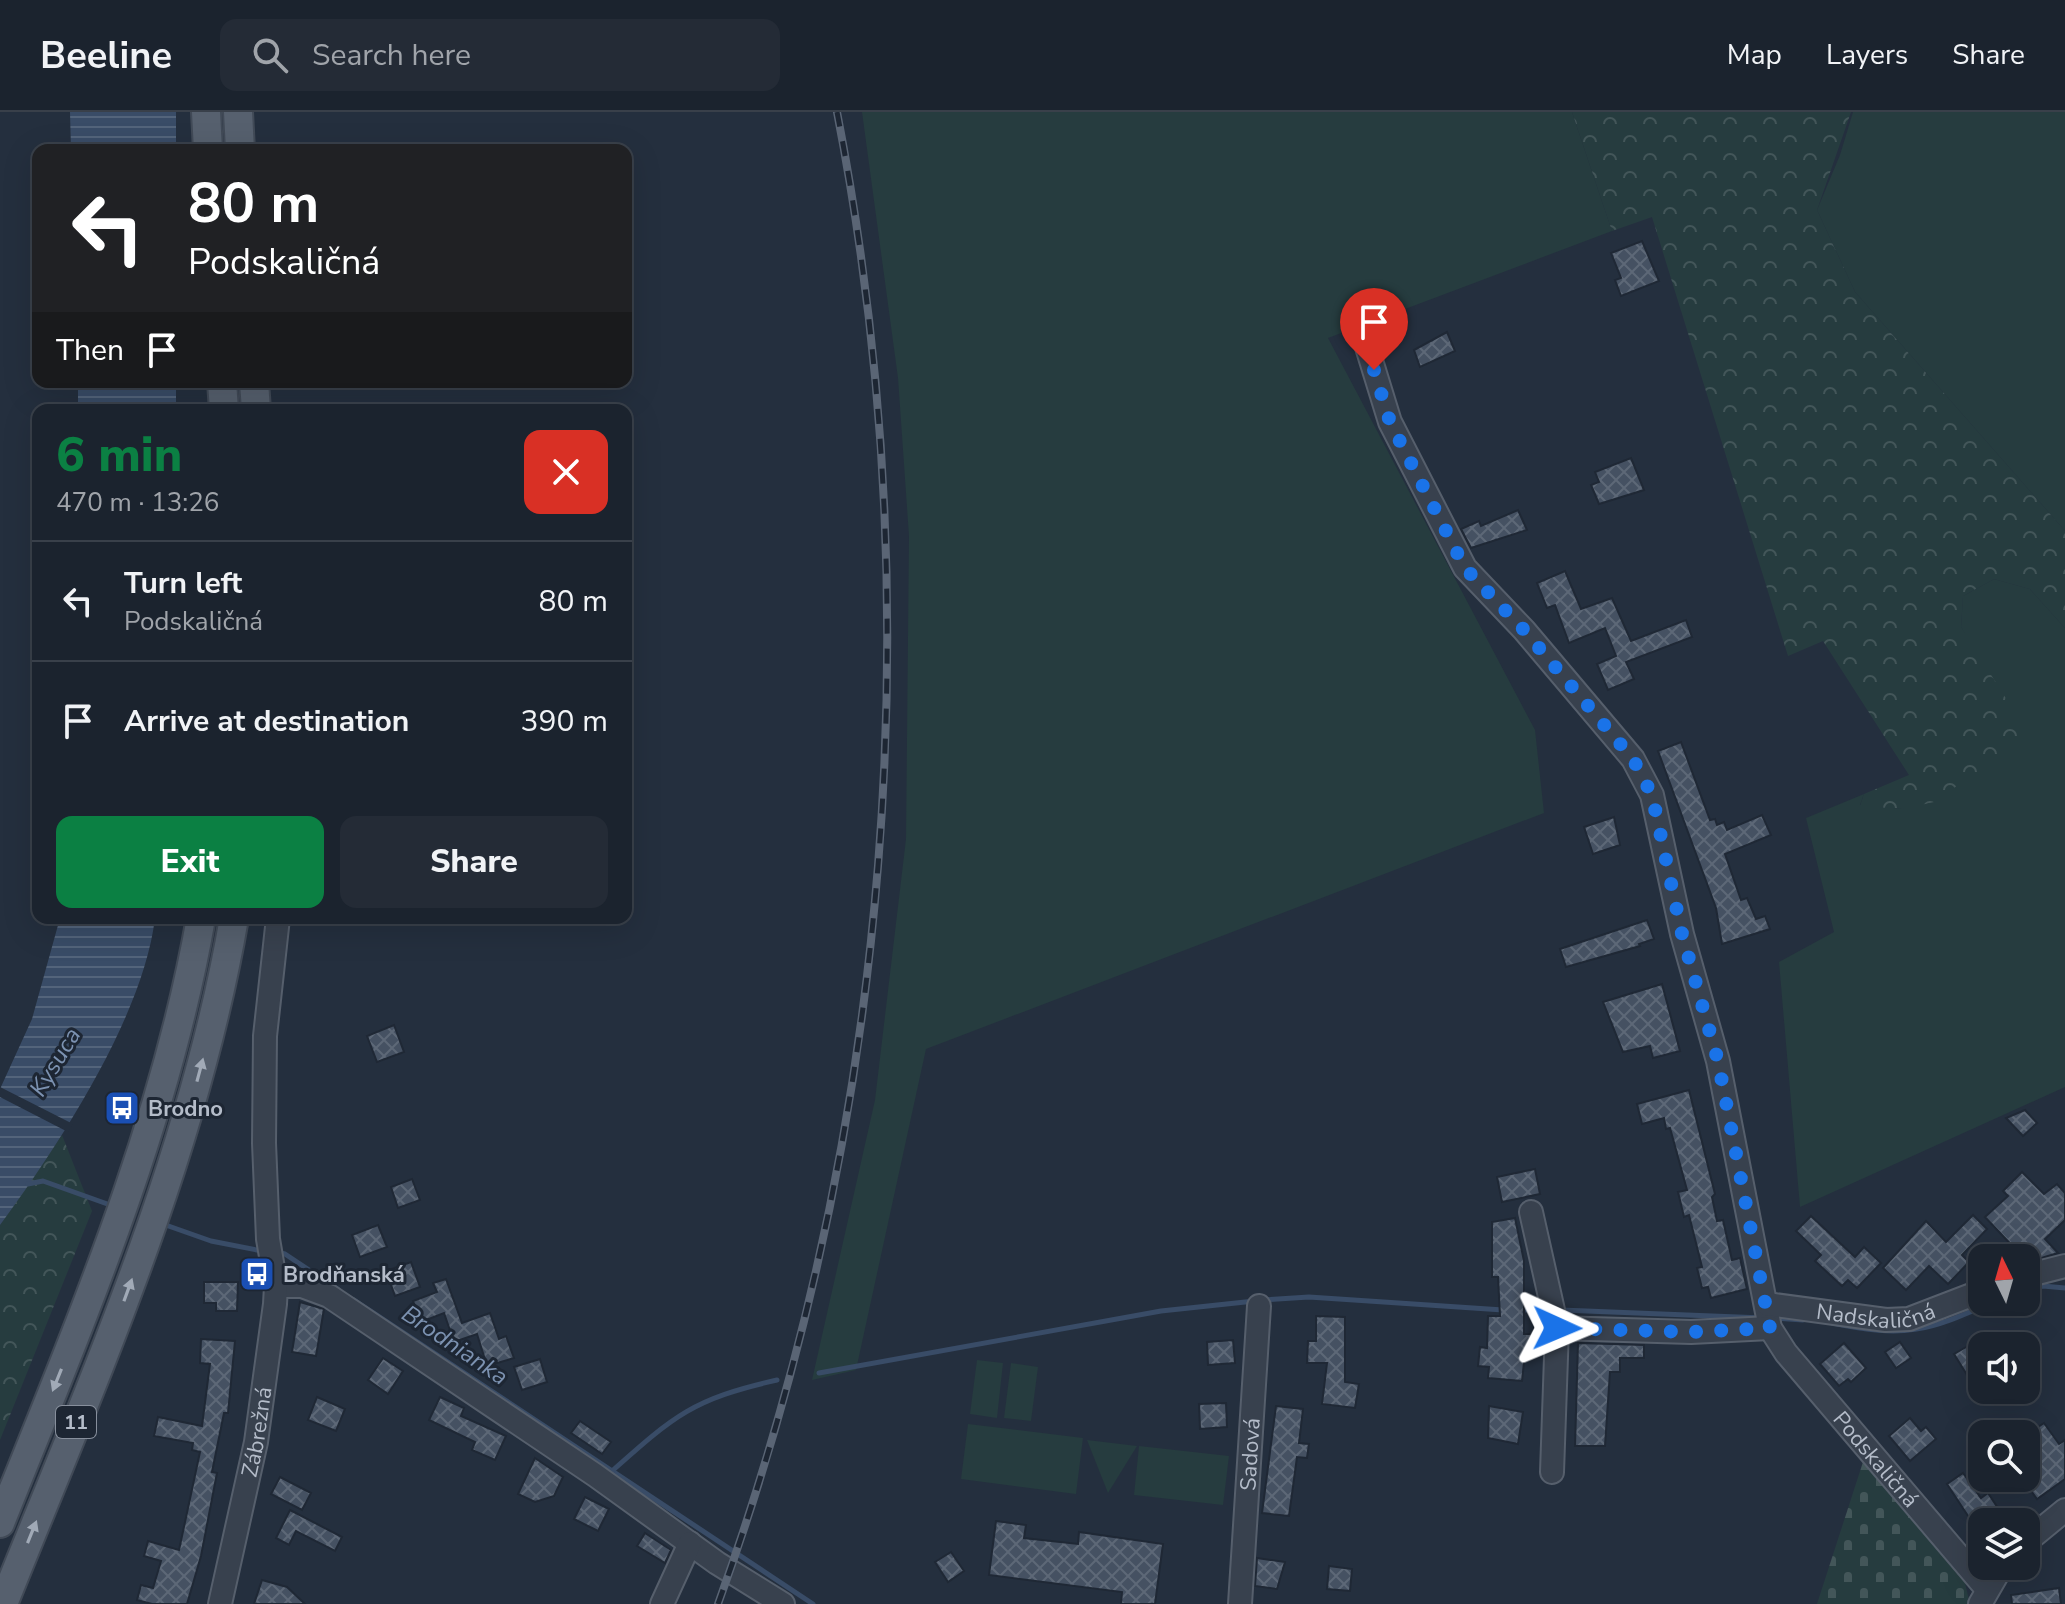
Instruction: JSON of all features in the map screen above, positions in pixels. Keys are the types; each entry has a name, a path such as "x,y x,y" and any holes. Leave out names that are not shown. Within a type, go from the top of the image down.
{"main road":[{"path":"206,112 208,144"},
{"path":"238,112 240,144"},
{"name":"11","path":"0,1523 131,1187 161,1090 200,924"},
{"name":"11","path":"3,1604 161,1198 209,1038 233,924"}],"street":[{"name":"Podskaličná","path":"1366,344 1390,422 1465,568 1524,630 1633,759 1652,795 1682,934 1718,1061 1753,1252 1769,1317 1786,1353 1983,1596"},
{"name":"Zábrežná","path":"220,1604 256,1442 276,1286 269,1249 265,1036 277,924"},
{"path":"1531,1212 1554,1315 1552,1472"},
{"path":"2040,1272 2065,1266"},
{"path":"276,1286 302,1286 329,1296 783,1604"},
{"name":"Nadskaličná","path":"1554,1315 1691,1332 1769,1317 1909,1319 1968,1296"},
{"name":"Sadová","path":"1240,1604 1259,1306"},
{"path":"2040,1531 2065,1510"},
{"path":"662,1604 690,1543"}],"green space":[{"path":"862,112 1572,112 1612,231 1328,338 1535,730 1544,813 926,1049 856,1370 812,1380 875,1100 906,839 909,536 898,378"},
{"path":"1572,112 1851,112 1817,210 1855,292 2065,531 2065,628 2030,589 1994,579 1963,596 1961,627 2022,724 2014,746 1934,802 1903,809 1860,806 1864,794 1909,775 1823,641 1788,656 1652,217 1612,231"},
{"path":"1853,112 2065,112 2065,531 1855,292 1817,210 1840,155"},
{"path":"1994,579 2030,589 2065,628 2065,1087 1800,1207 1779,962 1834,932 1806,818 1864,794 1860,805 1903,809 1987,674 1961,627 1963,596"},
{"path":"62,1135 92,1211 0,1440 0,1225"},
{"path":"977,1360 1003,1363 997,1418 970,1414"},
{"path":"1011,1363 1038,1367 1031,1421 1004,1418"},
{"path":"968,1424 1083,1438 1076,1494 961,1479"},
{"path":"1087,1440 1137,1446 1108,1493"},
{"path":"1139,1446 1229,1456 1223,1505 1134,1495"},
{"path":"1863,1462 1963,1575 1970,1604 1817,1604"}],"water":[{"path":"70,112 176,112 176,144 71,144"},
{"path":"78,388 176,388 176,404 78,404"},
{"name":"Kysuca","path":"58,924 154,924 134,996 116,1038 72,1119 0,1225 0,1089 32,1019"}],"pier":[{"path":"0,1087 73,1124 68,1132 0,1097"}],"building":[{"path":"1642,241 1659,281 1621,296 1615,280 1621,278 1611,253"},
{"path":"1447,332 1455,351 1420,367 1414,350"},
{"path":"1631,458 1644,490 1599,504 1591,485 1599,482 1595,472"},
{"path":"1518,510 1527,530 1471,548 1461,529 1479,521 1481,526"},
{"path":"1565,571 1581,609 1612,598 1631,641 1686,620 1692,637 1626,662 1634,679 1608,690 1597,664 1616,656 1605,628 1569,643 1555,605 1547,608 1537,583"},
{"path":"1681,742 1710,820 1715,819 1717,825 1724,822 1727,830 1762,815 1771,835 1725,854 1741,900 1747,898 1756,919 1765,916 1770,929 1722,944 1716,908 1658,751"},
{"path":"1614,817 1620,845 1593,854 1584,827"},
{"path":"1647,920 1654,939 1640,946 1566,967 1560,949"},
{"path":"1662,984 1680,1051 1653,1058 1650,1046 1623,1052 1603,1002"},
{"path":"394,1025 404,1052 377,1062 367,1036"},
{"path":"1689,1090 1715,1194 1712,1197 1717,1221 1723,1220 1732,1260 1740,1258 1747,1289 1711,1298 1708,1287 1702,1288 1697,1268 1702,1267 1689,1215 1684,1217 1678,1192 1687,1190 1670,1128 1666,1129 1664,1118 1642,1124 1637,1104"},
{"path":"2025,1110 2037,1123 2023,1136 2006,1118"},
{"path":"1535,1169 1540,1194 1502,1202 1497,1177"},
{"path":"2022,1172 2044,1194 2057,1184 2065,1193 2065,1220 2045,1239 2058,1253 2040,1258 2040,1244 2011,1244 1985,1217 2008,1196 2003,1191"},
{"path":"412,1179 420,1200 398,1208 391,1187"},
{"path":"1973,1215 1987,1229 1973,1244 1968,1244 1962,1255 1968,1263 1948,1284 1929,1266 1906,1290 1883,1268 1926,1221 1946,1242"},
{"path":"1811,1216 1855,1257 1864,1247 1881,1263 1857,1288 1848,1280 1842,1286 1815,1261 1821,1255 1796,1231"},
{"path":"1515,1218 1524,1261 1524,1334 1543,1334 1542,1353 1525,1353 1522,1381 1488,1378 1489,1367 1478,1366 1480,1347 1487,1348 1488,1316 1500,1316 1498,1277 1492,1277 1492,1222"},
{"path":"378,1225 387,1247 360,1257 352,1235"},
{"path":"411,1262 420,1287 395,1296 386,1271"},
{"path":"446,1279 462,1323 490,1313 499,1339 506,1336 514,1358 487,1366 477,1334 454,1342 444,1313 421,1322 413,1301 437,1292 433,1283"},
{"path":"204,1282 238,1282 237,1311 216,1311 216,1303 204,1303"},
{"path":"300,1302 324,1309 316,1356 292,1352"},
{"path":"1316,1316 1345,1317 1345,1382 1359,1384 1355,1408 1322,1404 1327,1363 1307,1363 1308,1341 1316,1341"},
{"path":"201,1339 235,1341 228,1413 224,1413 212,1472 217,1473 201,1556 187,1604 152,1604 137,1600 141,1585 153,1588 161,1561 144,1556 148,1541 179,1550 200,1452 192,1450 193,1443 154,1436 158,1417 202,1426 210,1364 200,1363"},
{"path":"1233,1340 1235,1363 1208,1365 1207,1342"},
{"path":"1900,1342 1911,1358 1896,1368 1885,1352"},
{"path":"1578,1343 1644,1345 1644,1358 1620,1358 1620,1372 1610,1372 1605,1446 1575,1446"},
{"path":"1844,1343 1866,1368 1851,1382 1848,1379 1839,1386 1820,1364"},
{"path":"1968,1346 1968,1377 1954,1354"},
{"path":"383,1358 403,1371 388,1394 368,1380"},
{"path":"540,1359 547,1382 522,1390 514,1367"},
{"path":"317,1397 345,1409 336,1431 308,1420"},
{"path":"440,1397 464,1408 461,1416 506,1436 495,1460 472,1450 475,1442 429,1420"},
{"path":"1226,1403 1227,1427 1200,1429 1199,1404"},
{"path":"1276,1406 1303,1409 1299,1443 1309,1444 1307,1458 1297,1457 1289,1516 1262,1513"},
{"path":"1489,1406 1523,1412 1518,1444 1488,1438"},
{"path":"1910,1418 1921,1431 1926,1427 1936,1439 1910,1461 1889,1436"},
{"path":"580,1421 611,1442 602,1454 571,1433"},
{"path":"2044,1423 2059,1444 2065,1440 2065,1479 2037,1499 2032,1492 2040,1492 2040,1426"},
{"path":"535,1458 563,1477 554,1496 535,1502 518,1494"},
{"path":"1963,1473 1968,1480 1968,1492 1977,1492 1981,1498 1988,1493 1998,1508 1968,1508 1968,1516 1947,1484"},
{"path":"280,1477 311,1493 302,1510 271,1494"},
{"path":"585,1497 609,1509 598,1531 574,1519"},
{"path":"290,1510 342,1537 335,1551 296,1531 289,1545 276,1538"},
{"path":"996,1521 1026,1525 1024,1538 1078,1544 1079,1532 1163,1544 1155,1604 1121,1604 1122,1592 989,1575"},
{"path":"645,1533 671,1550 665,1563 637,1546"},
{"path":"951,1552 964,1571 948,1582 935,1562"},
{"path":"1257,1558 1285,1562 1277,1589 1255,1586"},
{"path":"1329,1566 1352,1569 1350,1591 1327,1589"},
{"path":"262,1580 287,1587 305,1604 254,1604"},
{"path":"2059,1588 2061,1604 2012,1604 2011,1595"}],"waterway":[{"name":"Brodnianka","path":"28,1184 43,1181 113,1206"},
{"name":"Brodnianka","path":"160,1223 211,1241 262,1251"},
{"name":"Brodnianka","path":"276,1252 285,1254 339,1290"},
{"path":"2040,1287 2065,1288"},
{"path":"819,1373 1161,1311 1264,1300 1309,1297 1503,1310"},
{"name":"Brodnianka","path":"354,1300 813,1604"},
{"path":"1521,1310 1547,1310"},
{"path":"1561,1310 1763,1318"},
{"path":"1832,1323 1897,1331 1932,1326 1968,1312"},
{"path":"1773,1318 1803,1320"},
{"path":"612,1471 670,1423 704,1402 777,1380"}],"railway":[{"path":"718,1604 776,1424 823,1240 857,1054 878,866 887,677 883,488 867,299 837,112"}],"place":[{"name":"Brodno","path":"122,1108"},
{"name":"Brodňanská","path":"257,1274"}],"route":[{"path":"1374,370 1390,422 1465,568 1524,630 1633,759 1652,795 1682,934 1718,1061 1770,1328 1691,1332 1557,1328"}]}
